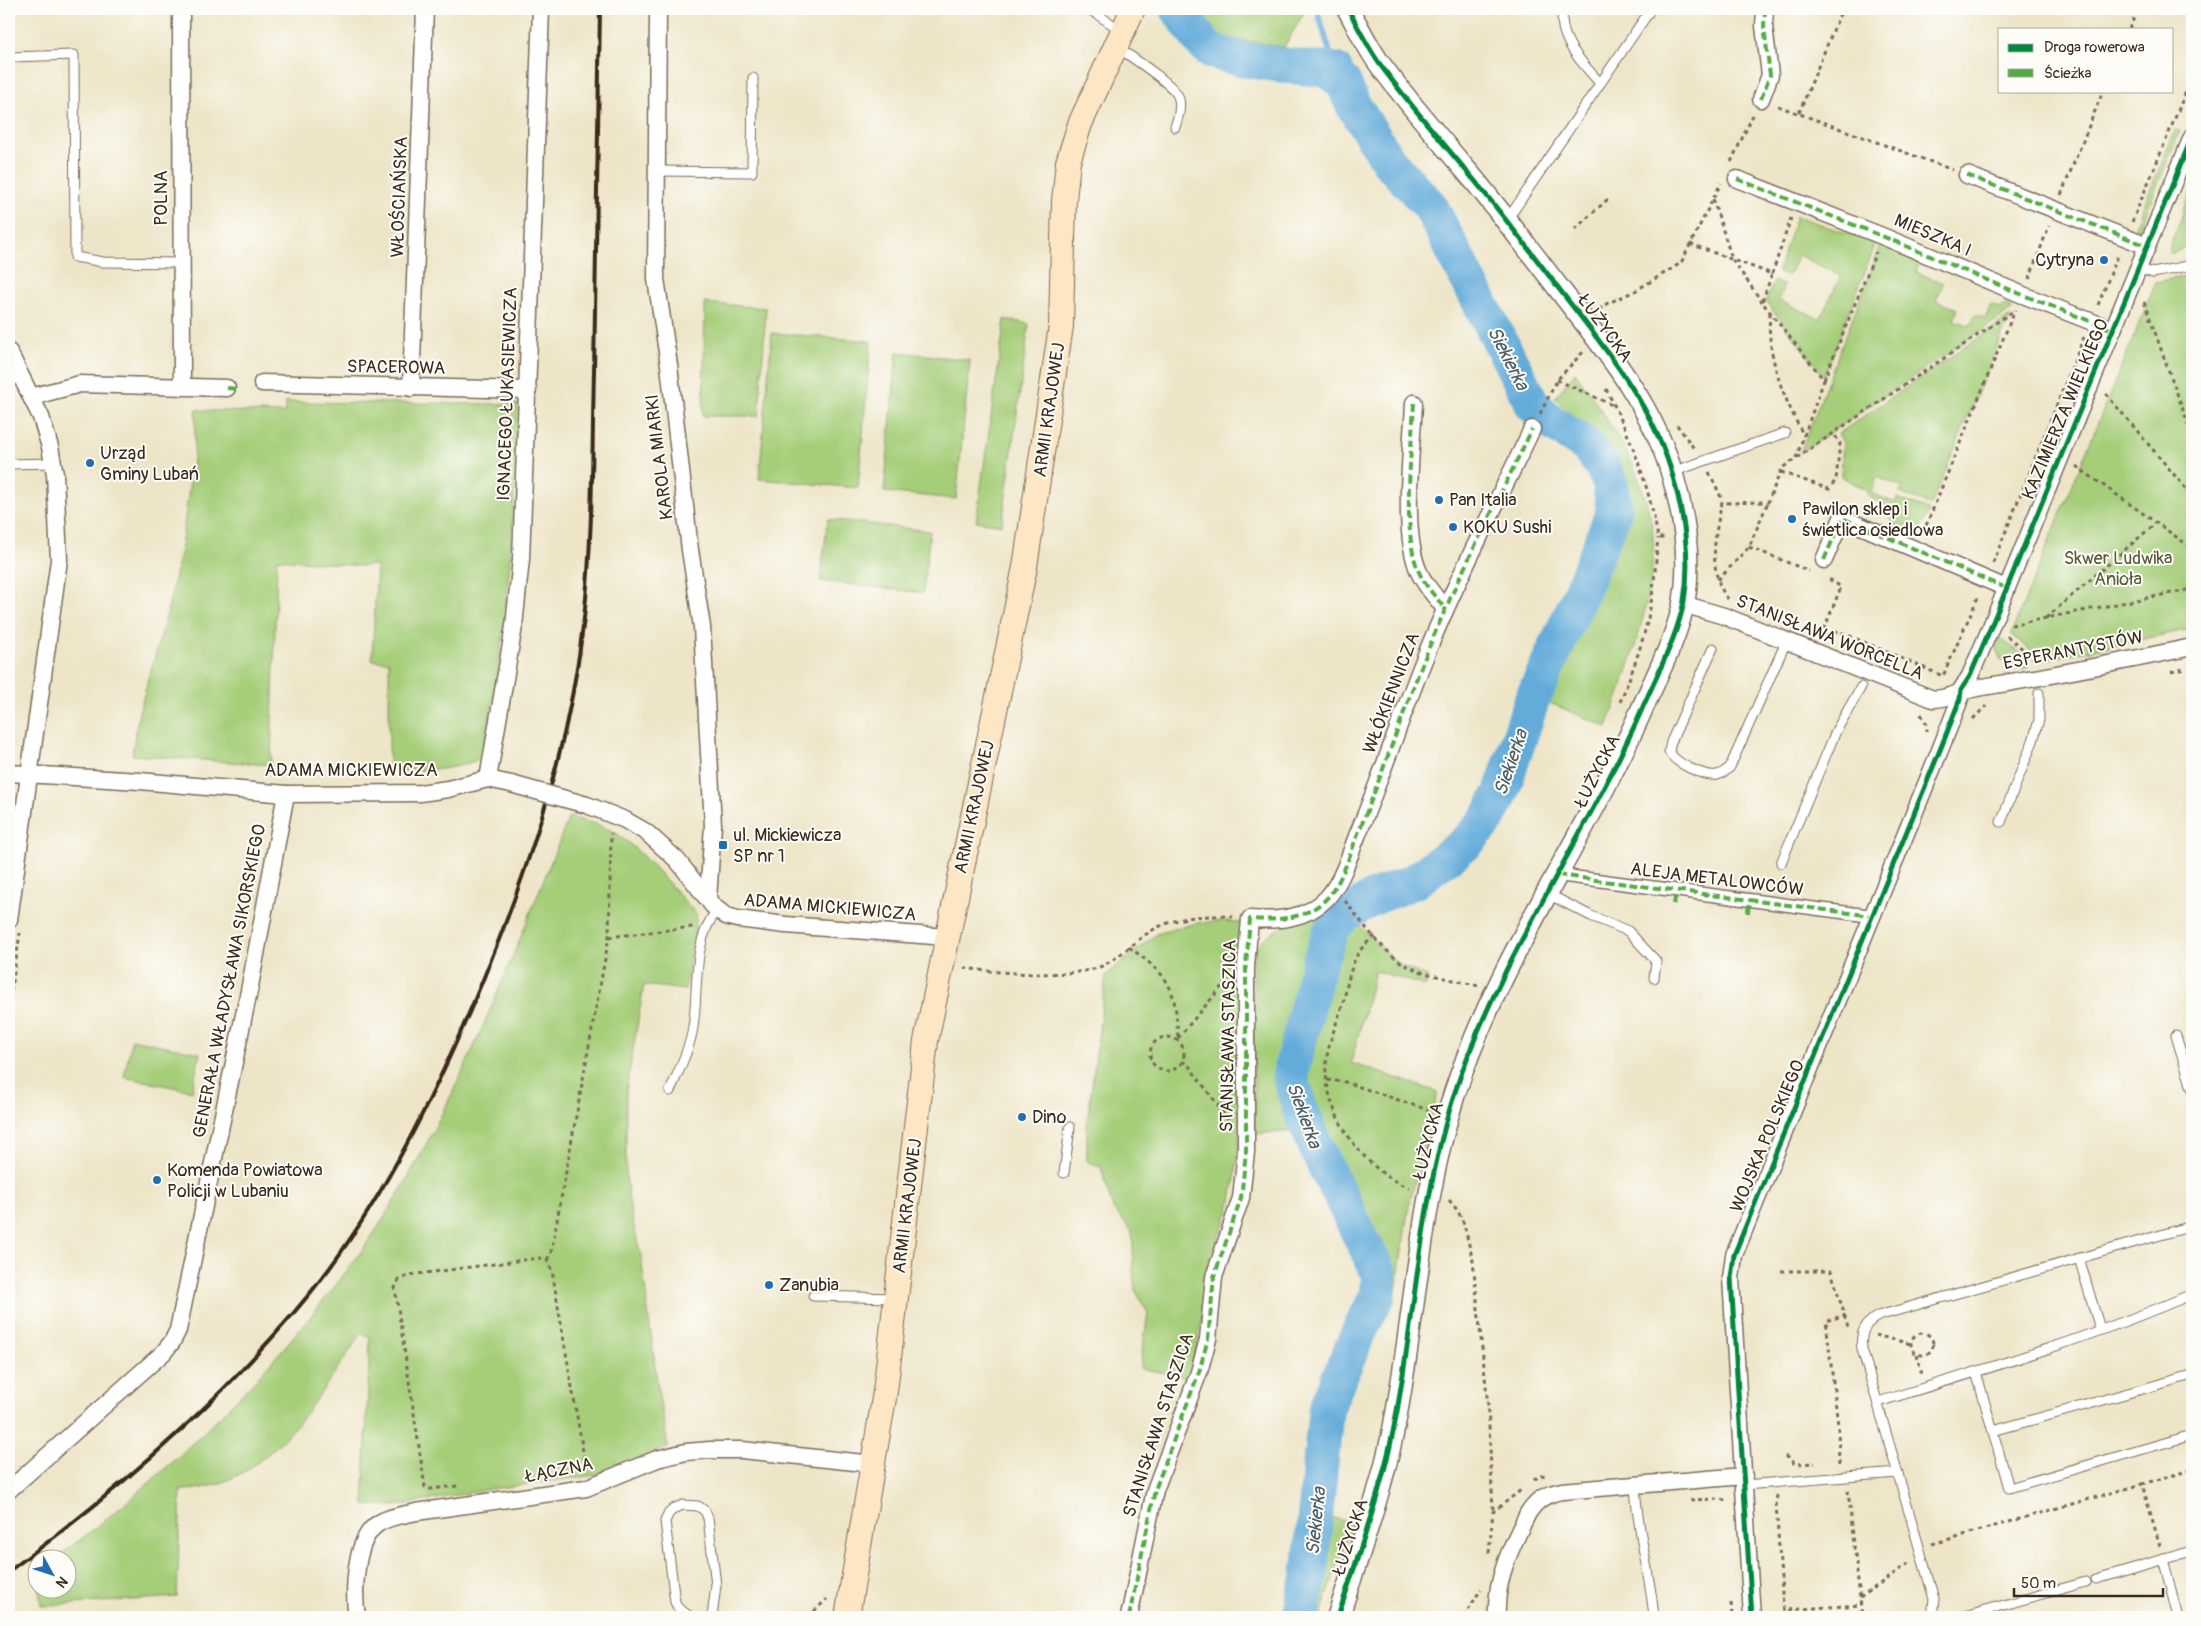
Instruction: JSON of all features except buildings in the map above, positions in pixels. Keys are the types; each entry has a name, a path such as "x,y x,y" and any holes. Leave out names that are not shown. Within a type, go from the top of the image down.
{"main road":[{"name":"ARMII KRAJOWEJ","path":"847,1617 874,1464 896,1298 926,1041 1025,567 1061,326 1064,200 1068,162 1080,124 1133,10"}],"street":[{"name":"POLNA","path":"180,9 182,387"},
{"name":"WŁOŚCIAŃSKA","path":"411,388 425,9"},
{"name":"IGNACEGO ŁUKASIEWICZA","path":"488,779 514,626 521,559 541,9"},
{"name":"KAROLA MIARKI","path":"658,9 656,279 669,365 690,550 702,627 713,825 711,910"},
{"name":"ŁUŻYCKA","path":"1338,1617 1384,1476 1397,1412 1429,1192 1454,1095 1491,1001 1614,770 1656,676 1683,604 1685,537 1672,472 1648,417 1630,386 1585,322 1377,60 1348,9"},
{"path":"1761,99 1770,75 1764,26 1765,9"},
{"name":"KAZIMIERZA WIELKIEGO","path":"1961,690 1974,667 2192,137"},
{"name":"MIESZKA I","path":"1729,175 2113,330"},
{"path":"1967,175 2147,246"},
{"path":"9,352 46,432 54,463 59,560 30,776 14,926"},
{"name":"SPACEROWA","path":"262,383 528,390"},
{"path":"31,397 80,384 227,388"},
{"path":"1414,403 1410,506 1412,550 1422,578 1445,609"},
{"name":"WŁÓKIENNICZA","path":"1250,919 1274,920 1301,915 1318,907 1332,892 1341,875 1372,799 1445,609 1532,429"},
{"path":"1826,569 1842,518 2006,588"},
{"name":"STANISŁAWA WORCELLA","path":"1683,604 1724,616 1933,699 1950,697 1961,690"},
{"name":"ESPERANTYSTÓW","path":"1961,690 2030,679 2192,647"},
{"name":"WOJSKA POLSKIEGO","path":"1752,1617 1730,1278 1734,1255 1951,722 1961,690"},
{"name":"ADAMA MICKIEWICZA","path":"9,773 30,776 140,781 286,794 420,793 448,790 488,779 587,805 625,820 646,832 676,860 711,910 737,919 786,926 947,937"},
{"name":"GENERAŁA WŁADYSŁAWA SIKORSKIEGO","path":"9,1490 162,1353 172,1342 178,1330 250,986 286,794"},
{"name":"ALEJA METALOWCÓW","path":"1553,884 1749,907 1872,916"},
{"name":"STANISŁAWA STASZICA","path":"1129,1617 1155,1490 1199,1372 1208,1339 1214,1277 1243,1188 1246,1145 1246,966 1250,919"},
{"name":"ŁĄCZNA","path":"357,1617 355,1589 359,1557 372,1529 390,1518 416,1512 586,1488 653,1460 694,1451 734,1449 874,1464"},
{"path":"1497,1617 1498,1592 1502,1571 1528,1513 1538,1500 1545,1495 1562,1490 1744,1480"}],"lane":[{"path":"1089,9 1174,91 1179,103 1175,127"},
{"path":"1564,9 1562,24 1566,37 1578,56 1600,83"},
{"path":"1505,219 1514,210 1651,9"},
{"path":"9,57 74,55 75,258 103,262 182,262"},
{"path":"656,171 752,172 753,78"},
{"path":"2138,268 2153,273 2192,265"},
{"path":"1672,472 1785,433"},
{"path":"9,464 54,463"},
{"path":"1713,648 1671,742 1669,751 1675,760 1711,775 1725,772 1730,767 1786,642"},
{"path":"1781,863 1836,731 1860,687"},
{"path":"2001,822 2034,741 2040,720 2039,693"},
{"path":"1553,884 1591,916 1628,931 1656,961 1654,978"},
{"path":"670,1091 688,1047 691,1034 700,945 711,910"},
{"path":"2176,1036 2192,1088"},
{"path":"1064,1173 1070,1127"},
{"path":"1932,1617 1934,1599 1862,1348 1861,1337 1863,1330 1871,1320 1878,1316 2192,1226"},
{"path":"2079,1258 2100,1329"},
{"path":"1878,1402 1976,1372 2100,1329 2192,1294"},
{"path":"813,1296 896,1298"},
{"path":"1976,1372 2009,1488 2192,1435"},
{"path":"1993,1431 2192,1375"},
{"path":"1744,1480 1795,1482 1898,1473"},
{"path":"1635,1485 1642,1547 1650,1580 1654,1617"},
{"path":"691,1617 679,1609 675,1602 665,1528 669,1513 675,1508 691,1504 705,1511 708,1518 716,1585 712,1617"},
{"path":"2096,1579 2192,1552"},
{"path":"2163,1559 2178,1617"},
{"path":"1962,1617 2086,1582"}],"path":[{"path":"1799,113 1842,9"},
{"path":"2130,9 2136,14"},
{"path":"2129,28 2138,9"},
{"path":"2098,303 2192,77"},
{"path":"1916,549 2015,310 2023,295 2103,92"},
{"path":"1604,305 1635,291 1681,263 1712,199 1729,175 1761,99 1967,175"},
{"path":"1575,229 1608,199"},
{"path":"1712,199 1732,259 1770,313 1824,380"},
{"path":"1762,302 1793,214"},
{"path":"1690,244 1772,274"},
{"path":"1796,459 1824,380 1879,244"},
{"path":"2143,299 2192,435"},
{"path":"1718,580 1750,547 1781,472 1833,433 2015,310"},
{"path":"1770,313 1768,335 1777,375 1792,414 1804,436"},
{"path":"1992,566 2086,332"},
{"path":"1532,429 1557,380 1585,349 1588,355"},
{"path":"1557,380 1615,406"},
{"path":"1603,383 1637,456 1646,483 1658,538 1652,596 1646,625 1634,667 1617,711"},
{"path":"2106,394 2192,496"},
{"path":"1781,472 1829,489 1836,480 1840,443 1833,433"},
{"path":"2076,466 2192,548"},
{"path":"1731,601 1721,589 1718,580 1714,535 1722,504 1768,502"},
{"path":"2046,618 2156,523"},
{"path":"1658,538 1671,537"},
{"path":"1750,547 1812,572"},
{"path":"1826,569 1829,579"},
{"path":"1823,632 1841,587 1829,579 1826,569"},
{"path":"2011,626 2192,589"},
{"path":"1814,635 1828,639 1838,631 1943,676 1981,590"},
{"path":"2167,672 2192,667"},
{"path":"1972,721 1979,711 1994,702"},
{"path":"587,1471 552,1271 548,1260 551,1253 609,937 611,825"},
{"path":"1344,900 1392,955 1407,966 1481,987"},
{"path":"609,937 684,929 711,910"},
{"path":"956,967 998,972 1076,972 1104,964 1155,929 1186,919 1220,916 1250,919"},
{"path":"9,1007 14,926"},
{"path":"1375,936 1359,952 1353,969 1327,1057 1327,1080 1342,1126 1356,1146 1389,1177 1416,1189"},
{"path":"1129,947 1161,974 1171,988 1176,1006 1177,1040 1183,1048 1182,1061 1175,1069 1166,1071 1157,1068 1151,1059 1151,1049 1157,1040 1167,1037 1177,1040"},
{"path":"1177,1040 1231,976"},
{"path":"1182,1061 1189,1066 1224,1115 1231,1121"},
{"path":"1327,1080 1345,1082 1436,1112"},
{"path":"1444,1195 1455,1206 1462,1217 1473,1261 1488,1404 1493,1512 1489,1556"},
{"path":"458,1486 430,1489 426,1487 394,1288 396,1283 402,1278 410,1275 540,1258 548,1260"},
{"path":"1781,1271 1831,1271 1850,1334"},
{"path":"1839,1463 1838,1425 1826,1321 1845,1315"},
{"path":"1863,1330 1884,1339 1911,1344"},
{"path":"1917,1354 1926,1354 1931,1350 1933,1345 1931,1338 1924,1334 1918,1334 1913,1338 1911,1344 1917,1354 1925,1388"},
{"path":"1785,1456 1795,1464 1822,1463"},
{"path":"1830,1463 1848,1463"},
{"path":"578,1472 596,1469"},
{"path":"1919,1548 2192,1470"},
{"path":"1532,1482 1539,1476 1548,1475"},
{"path":"1846,1477 1862,1617"},
{"path":"1795,1482 1796,1490 1780,1491 1776,1504 1782,1607 1785,1610 1860,1605"},
{"path":"2142,1484 2163,1559"},
{"path":"1847,1488 1854,1487"},
{"path":"1493,1512 1525,1488"},
{"path":"1682,1501 1720,1499"},
{"path":"1860,1598 1913,1559 1915,1568"},
{"path":"1464,1617 1486,1582"}],"green space":[{"path":"1197,9 1306,9 1284,47 1220,37"},
{"path":"2175,130 2180,131 2139,230 2134,229"},
{"path":"2192,190 2192,245 2170,254 2168,250"},
{"path":"1796,216 1876,243 1824,376 1766,302 1774,281 1784,286 1778,300 1820,319 1841,276 1798,255 1789,275 1778,272"},
{"path":"1881,245 1919,262 1916,272 1943,283 1936,301 1958,309 1954,320 1970,326 1975,315 1985,318 1991,305 2001,309 2004,304 2013,309 1800,453"},
{"name":"Skwer Ludwika Anioła","path":"2192,275 2192,629 2042,660 2011,634 2156,282"},
{"path":"705,303 766,308 759,416 703,416"},
{"path":"2010,316 1931,505 1900,493 1902,487 1877,477 1871,493 1895,503 1897,498 1929,510 1919,531 1915,533 1910,535 1888,529 1895,510 1867,496 1868,491 1841,476 1843,442 1838,434"},
{"path":"1005,319 1029,324 1002,525 976,521"},
{"path":"772,333 871,341 858,488 759,479"},
{"path":"897,352 970,360 956,499 884,492"},
{"path":"1575,372 1611,425 1630,459 1644,496 1653,535 1653,558 1645,608 1632,658 1607,727 1545,701 1596,579 1621,506 1615,473 1601,446 1555,398"},
{"path":"286,402 518,404 514,493 504,626 498,670 481,758 470,763 448,768 389,771 389,662 372,660 377,565 362,566 277,559 271,765 132,755 139,712 167,614 181,548 194,452 196,410 285,413"},
{"path":"828,519 930,531 923,593 820,581"},
{"path":"1998,637 2025,656 2028,668 2008,665 1999,657 1997,651"},
{"path":"569,817 603,827 624,839 657,871 697,915 685,990 644,985 626,1092 626,1178 631,1215 641,1256 658,1389 668,1447 604,1474 491,1489 396,1506 365,1505 364,1487 370,1337 361,1334 308,1410 288,1435 265,1457 240,1474 212,1486 181,1490 177,1597 41,1606 40,1598 78,1598 78,1548 69,1548 160,1473 225,1411 286,1345 355,1261 406,1181 433,1131 459,1080 505,975"},
{"path":"1331,906 1313,952 1283,1063 1284,1090 1296,1131 1254,1134 1253,955 1267,936 1287,924"},
{"path":"1354,920 1399,965 1428,977 1426,986 1375,971 1351,1063 1438,1092 1409,1204 1395,1298 1388,1286 1384,1257 1327,1154 1307,1108 1302,1086 1300,1066 1302,1051 1326,969 1338,940"},
{"path":"1225,921 1244,923 1239,1147 1229,1211 1207,1266 1204,1307 1195,1356 1188,1378 1140,1368 1148,1313 1135,1290 1131,1230 1113,1209 1101,1167 1087,1161 1087,1125 1106,975 1156,934 1197,923"},
{"path":"132,1039 200,1053 192,1091 124,1077"},
{"path":"1320,1513 1353,1524 1320,1617 1307,1617 1316,1568"}],"waterway":[{"name":"Siekierka","path":"1178,9 1201,41 1209,49 1218,53 1269,63 1335,70 1336,77 1343,82 1353,105 1390,163 1430,206 1533,405 1551,422 1587,446 1601,464 1610,482 1614,511 1578,599 1532,700 1501,793 1487,820 1466,843 1415,881 1375,897 1345,914 1332,928 1319,963 1290,1075 1299,1106 1320,1156 1379,1273 1378,1295 1358,1334 1326,1408 1309,1579 1300,1617"},
{"path":"1317,9 1335,70"}],"railway":[{"path":"9,1571 95,1505 180,1431 259,1352 329,1269 371,1207 408,1142 442,1074 510,912 527,864 556,767 568,718 584,618 592,494 600,9"}],"marked path":[{"path":"1761,99 1770,75 1764,26 1765,9"},
{"path":"1967,175 2147,246"},
{"path":"1737,179 2113,330"},
{"path":"227,388 237,389"},
{"path":"1414,403 1409,490 1410,535 1421,577 1445,609"},
{"path":"1129,1617 1155,1490 1199,1372 1208,1339 1214,1277 1241,1198 1246,1152 1246,966 1250,919 1271,920 1301,914 1319,905 1327,898 1337,884 1376,788 1420,669 1466,564 1532,429"},
{"path":"1824,560 1842,518 2006,588"},
{"path":"1558,875 1872,916"},
{"path":"1674,904 1676,892"},
{"path":"1748,913 1749,901"}],"cycle path":[{"path":"1338,1617 1386,1464 1404,1371 1426,1212 1443,1134 1454,1095 1472,1045 1494,996 1518,947 1595,805 1660,670 1681,614 1687,570 1683,522 1673,477 1665,452 1641,403 1612,358 1579,315 1486,195 1379,63 1348,9"},
{"path":"1752,1617 1731,1278 1734,1255 1942,745 1960,699 1961,690 1970,676 1990,629 2192,137"}],"place":[{"name":"Cytryna","path":"2104,260"},
{"name":"Urząd Gminy Lubań","path":"90,463"},
{"name":"Pan Italia","path":"1439,500"},
{"name":"Pawilon sklep i świetlica osiedlowa","path":"1792,519"},
{"name":"KOKU Sushi","path":"1453,527"},
{"name":"ul. Mickiewicza SP nr 1","path":"723,845"},
{"name":"Dino","path":"1022,1117"},
{"name":"Komenda Powiatowa Policji w Lubaniu","path":"157,1180"},
{"name":"Zanubia","path":"769,1285"}]}
